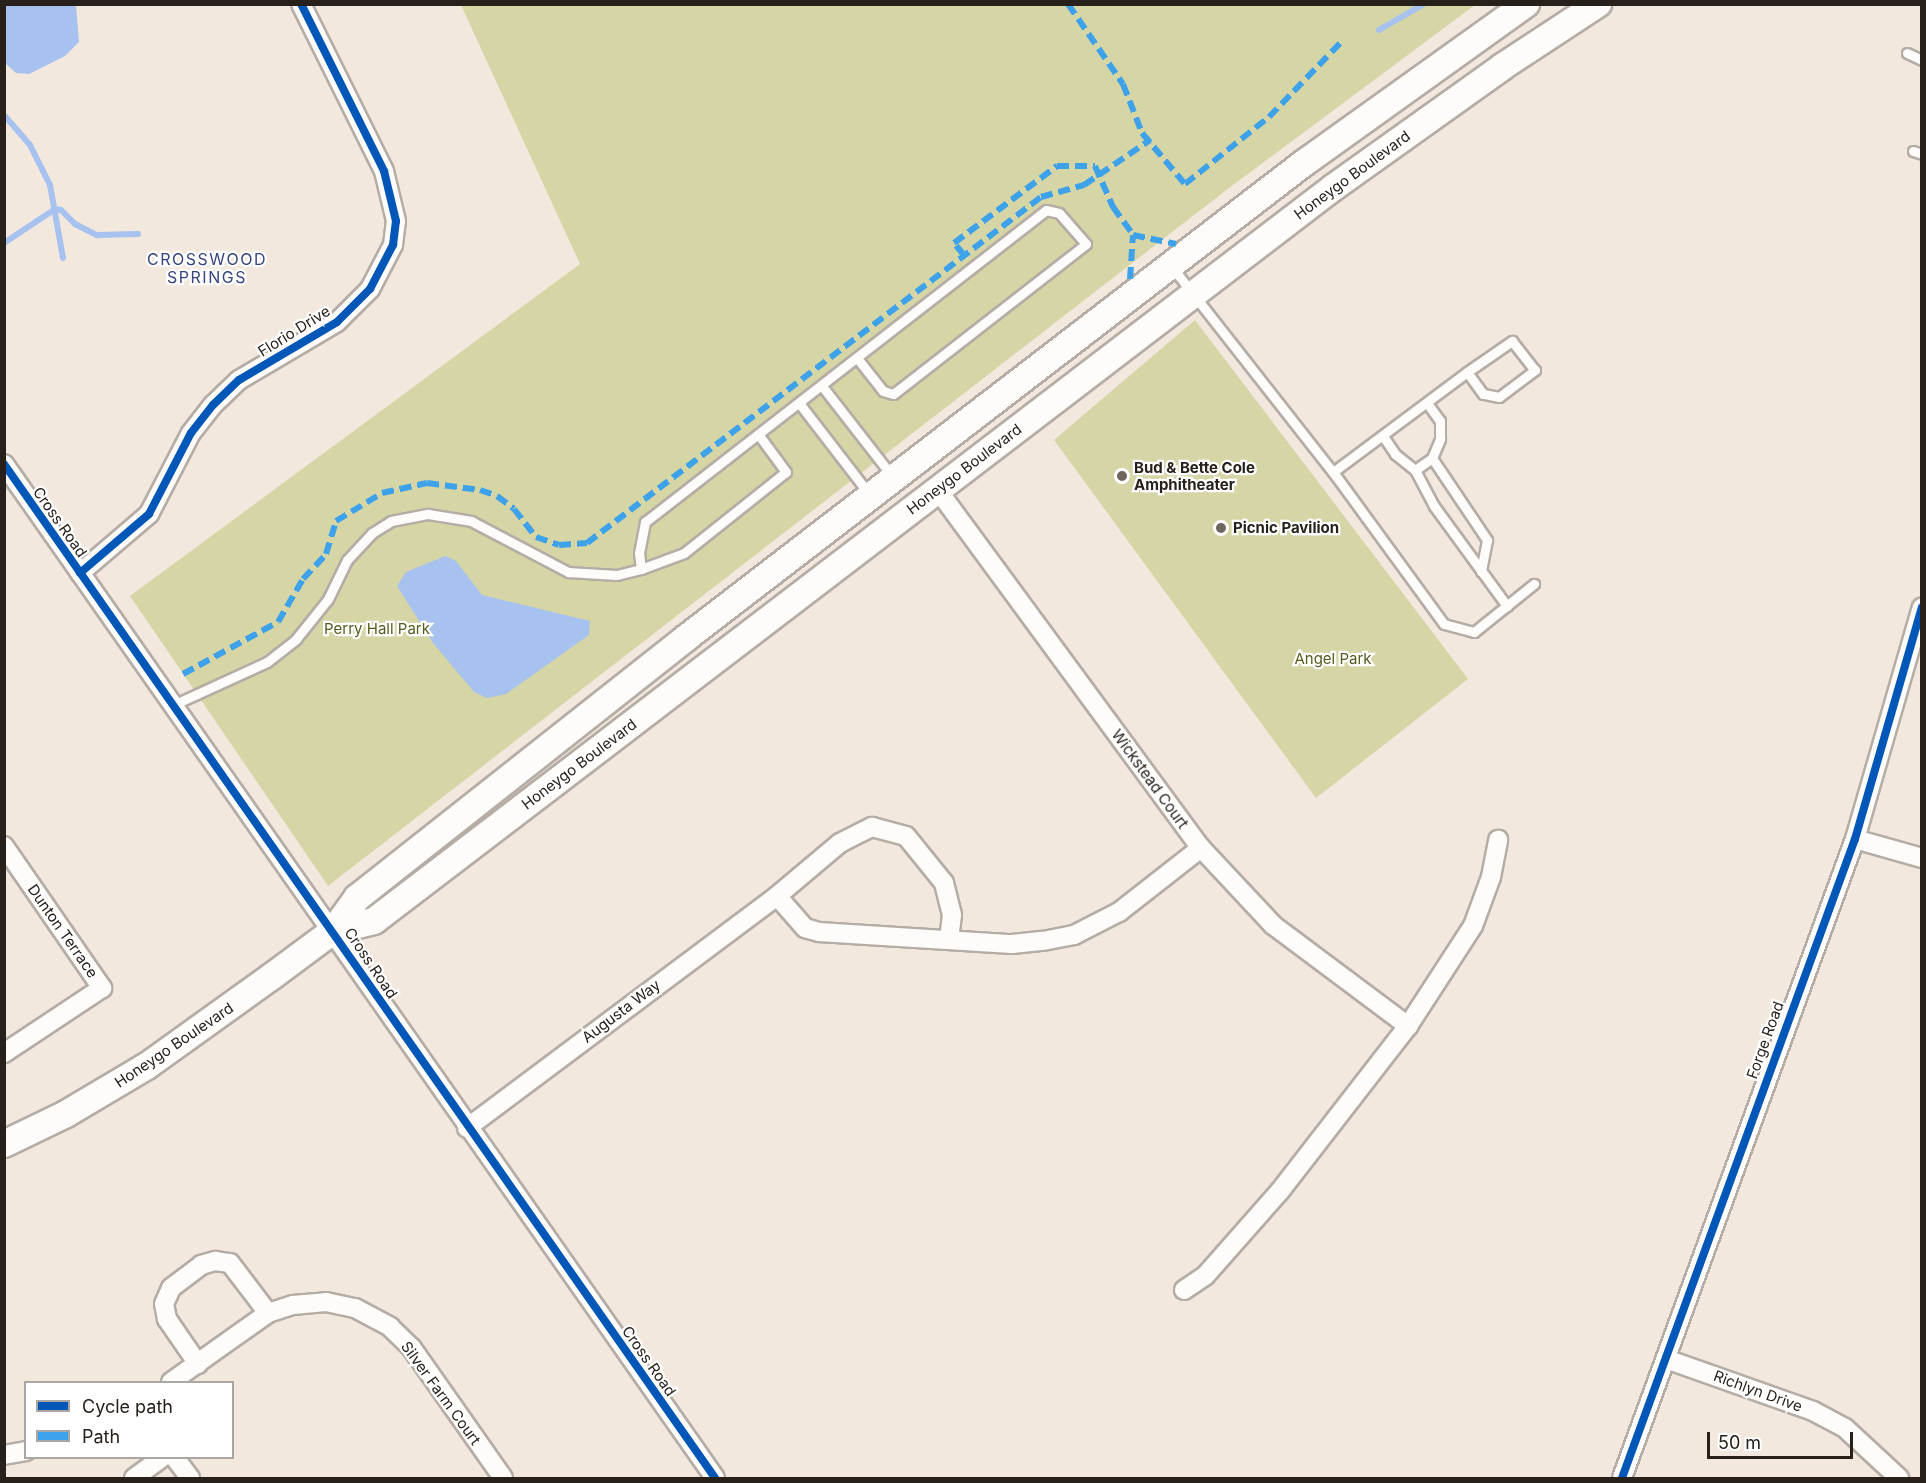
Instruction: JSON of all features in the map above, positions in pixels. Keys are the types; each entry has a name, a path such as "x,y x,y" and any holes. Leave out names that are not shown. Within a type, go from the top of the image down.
{"main road":[{"name":"Honeygo Boulevard","path":"4,1144 147,1066 333,931 357,898 870,496 1304,163 1526,4"},
{"name":"Honeygo Boulevard","path":"333,931 374,921 1194,293 1502,66 1598,4"}],"street":[{"name":"Florio Drive","path":"80,573 149,514 191,433 213,405 239,380 337,322 370,289 393,245 396,221 384,171 301,4"},
{"name":"Cross Road","path":"4,464 271,849 333,931 467,1128 715,1479"},
{"name":"Wickstead Court","path":"937,489 1201,848 1273,925 1408,1026"},
{"name":"Forge Road","path":"1622,1479 1803,972 1855,839 1922,608"},
{"name":"Augusta Way","path":"467,1128 777,896 854,835 872,827 906,836 944,883 952,915 950,939"},
{"path":"1855,839 1922,858"},
{"path":"1184,1290 1205,1276 1280,1191 1408,1026 1473,926 1491,877 1498,840"},
{"name":"Dunton Terrace","path":"4,846 102,988 7,1045"},
{"path":"777,896 805,928 819,932 1012,944 1074,935 1119,912 1201,848"},
{"path":"198,1364 167,1319 164,1304 171,1288 201,1265 215,1260 230,1263 268,1313"},
{"name":"Silver Farm Court","path":"174,1381 268,1313 293,1305 326,1302 370,1313 390,1327 424,1366 503,1479"},
{"name":"Richlyn Drive","path":"1666,1359 1813,1411 1845,1428 1882,1470 1899,1479"},
{"path":"4,1455 24,1451"},
{"path":"134,1479 161,1459"},
{"path":"176,1459 190,1479"}],"lane":[{"path":"1907,53 1922,60"},
{"path":"641,569 639,553 645,522 1046,210 1059,213 1086,244 893,394 883,390 857,358"},
{"path":"1170,265 1333,472 1444,624 1474,632 1534,584"},
{"path":"1333,472 1467,372 1512,341 1535,370 1499,398 1483,394 1467,372"},
{"path":"822,386 894,478"},
{"path":"799,403 870,496"},
{"path":"1415,470 1432,458 1440,439 1440,421 1427,403"},
{"path":"173,705 267,662 296,639 328,599 347,560 372,533 392,521 428,514 471,521 568,572 617,575 684,553 786,472 758,434"},
{"path":"1383,436 1395,454 1415,470 1434,506 1507,606"},
{"path":"1432,458 1487,540 1481,571"}],"green space":[{"name":"Perry Hall Park","path":"461,5 1475,5 1229,188 328,886 130,596 580,264"},
{"name":"Angel Park","path":"1195,320 1468,679 1316,798 1054,440"}],"water":[{"path":"4,5 76,5 79,42 65,56 29,74 16,73 5,63"},
{"path":"445,556 456,561 482,595 590,621 589,635 506,694 487,698 474,692 433,643 397,586 406,572"}],"waterway":[{"path":"1379,30 1424,4"},
{"path":"4,115 30,145 50,185 63,258"},
{"path":"4,243 55,209 61,210 75,224 97,235 138,234"}],"marked path":[{"path":"1068,4 1123,84 1142,133 1185,184 1269,117 1343,40"},
{"path":"183,674 278,622 303,579 326,554 336,521 382,493 427,483 480,490 497,496 514,509 536,537 559,545 587,543 1041,197 1084,185 1150,140"},
{"path":"964,255 954,243 1057,166 1095,166 1113,207 1133,235"},
{"path":"1130,279 1133,235 1176,244"}],"cycle path":[{"path":"80,573 149,514 191,433 213,405 239,380 337,322 370,289 393,245 396,221 384,171 301,4"},
{"path":"4,464 715,1478"},
{"path":"1622,1478 1855,839 1922,607"}],"place":[{"name":"Bud & Bette Cole Amphitheater","path":"1122,476"},
{"name":"Picnic Pavilion","path":"1221,528"}],"district":[{"name":"CROSSWOOD SPRINGS","path":"207,268"}]}
